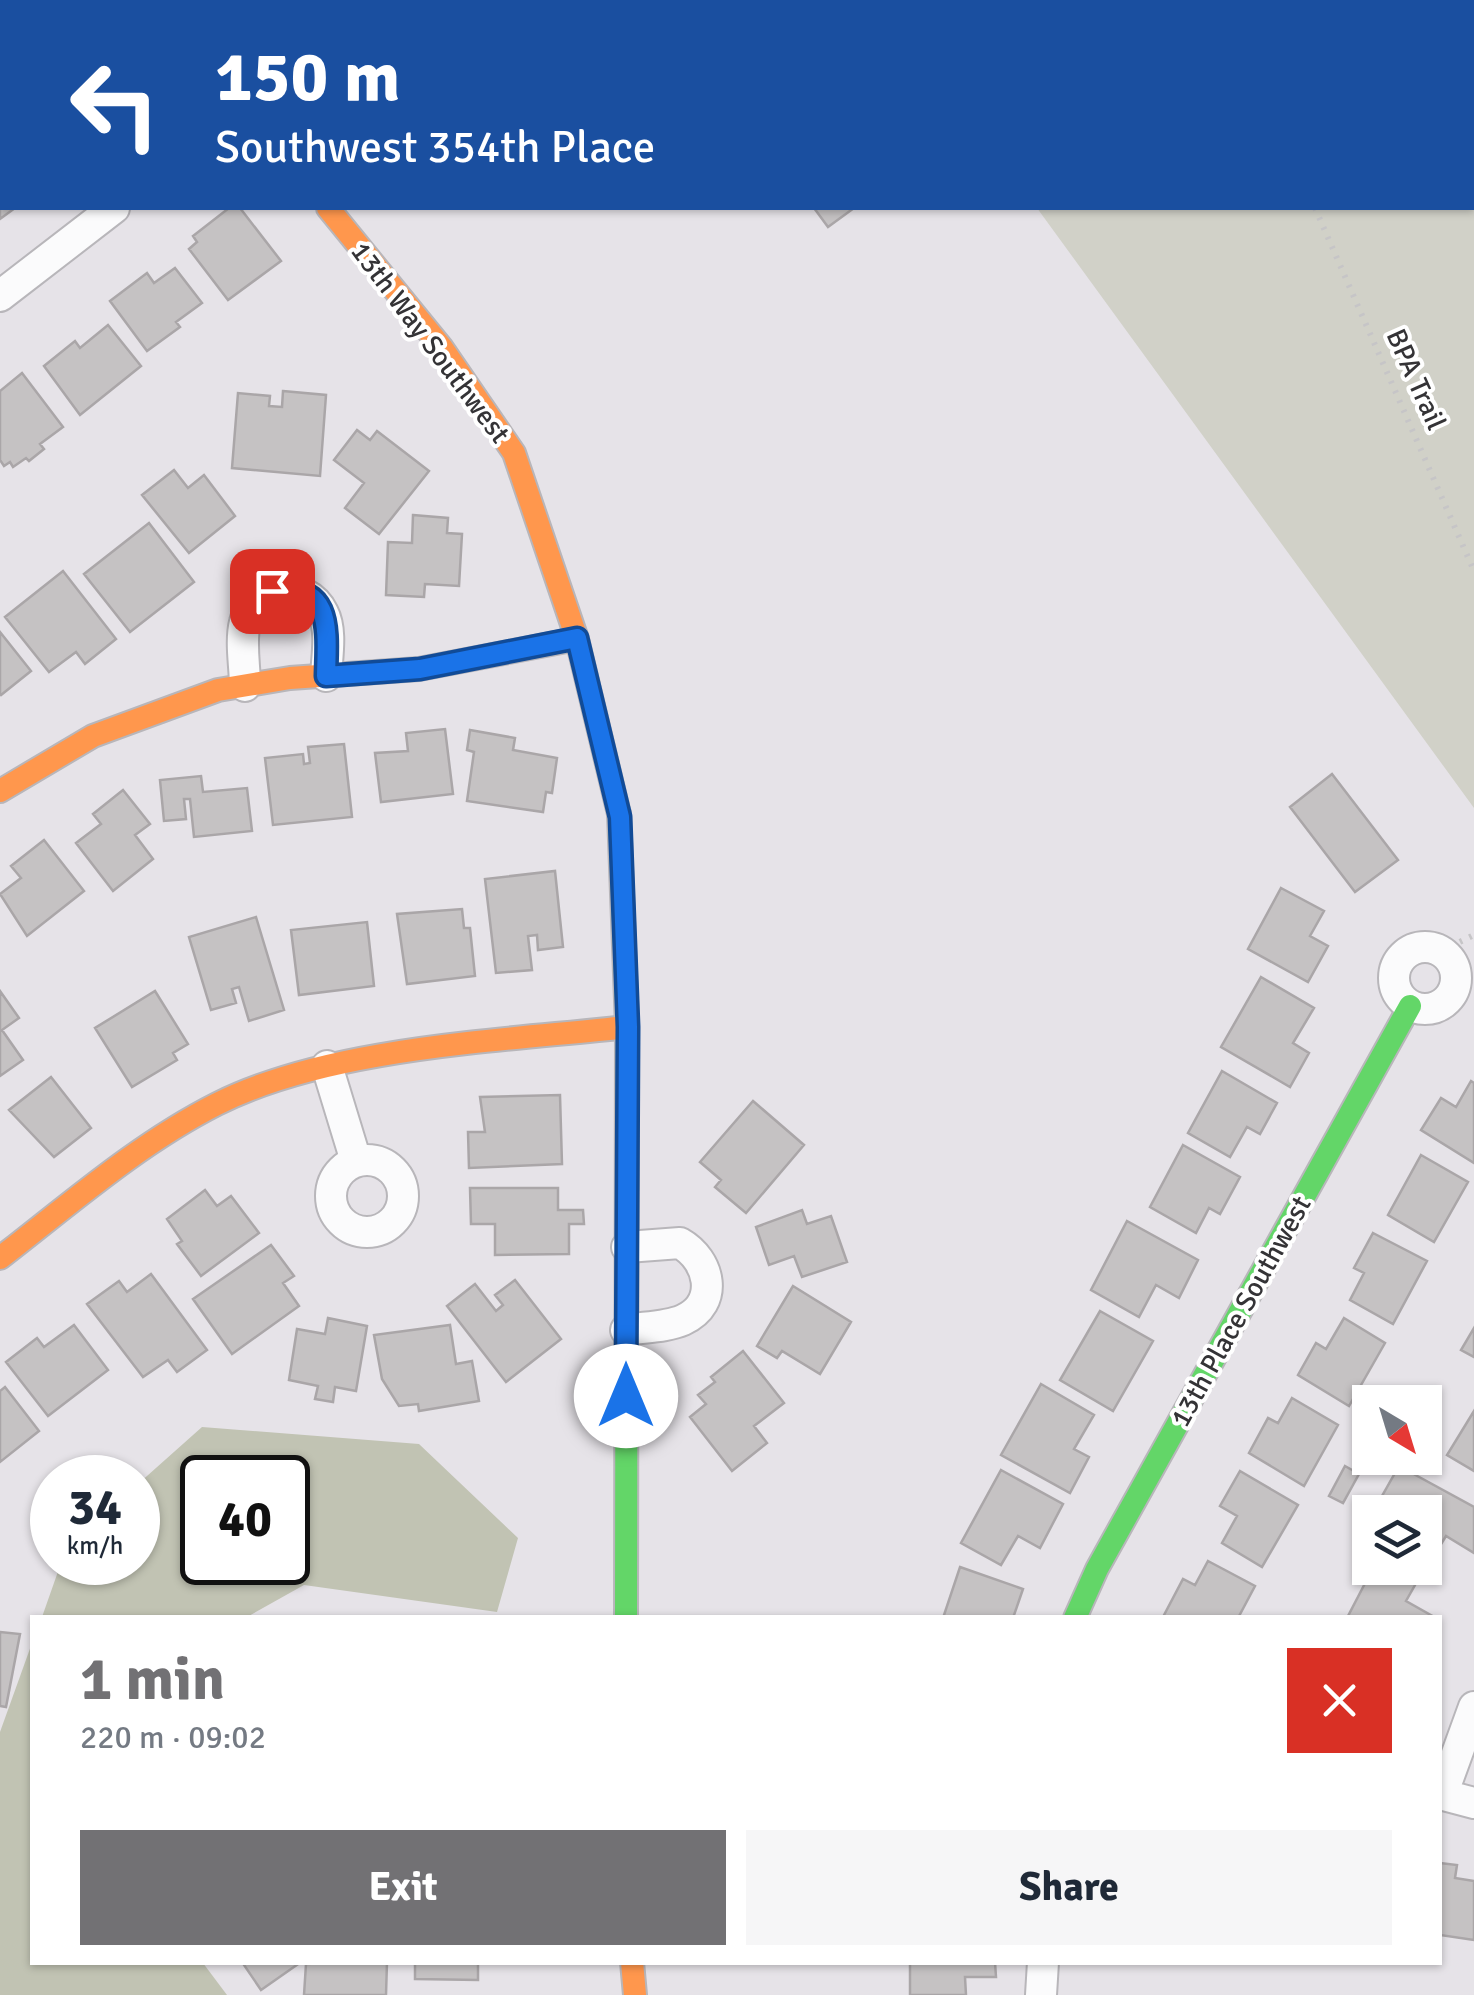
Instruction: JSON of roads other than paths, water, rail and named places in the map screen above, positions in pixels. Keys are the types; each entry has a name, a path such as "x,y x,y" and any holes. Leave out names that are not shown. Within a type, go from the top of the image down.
{"street":[{"path":"0,296 111,210"},
{"name":"13th Way Southwest","path":"330,210 442,348 514,452 577,638 620,817 628,1027 626,1615"},
{"path":"245,686 244,623 259,598 286,589 313,598 322,610 327,624 326,676"},
{"path":"0,791 92,736 147,712 245,686 420,669 577,638"},
{"path":"1422,947 1441,951 1455,967 1457,978 1450,998 1431,1009 1410,1006 1397,992 1398,963 1422,947"},
{"name":"13th Place Southwest","path":"1076,1615 1096,1569 1410,1006"},
{"path":"2,1253 182,1120 220,1102 327,1066 409,1050 628,1027"},
{"path":"327,1066 356,1160"},
{"path":"626,1330 680,1322 702,1303 707,1289 702,1262 680,1243 627,1247"},
{"path":"1442,1791 1474,1707"},
{"path":"1442,1794 1474,1803"},
{"path":"632,1965 635,1995"},
{"path":"1041,1995 1043,1965"}]}
